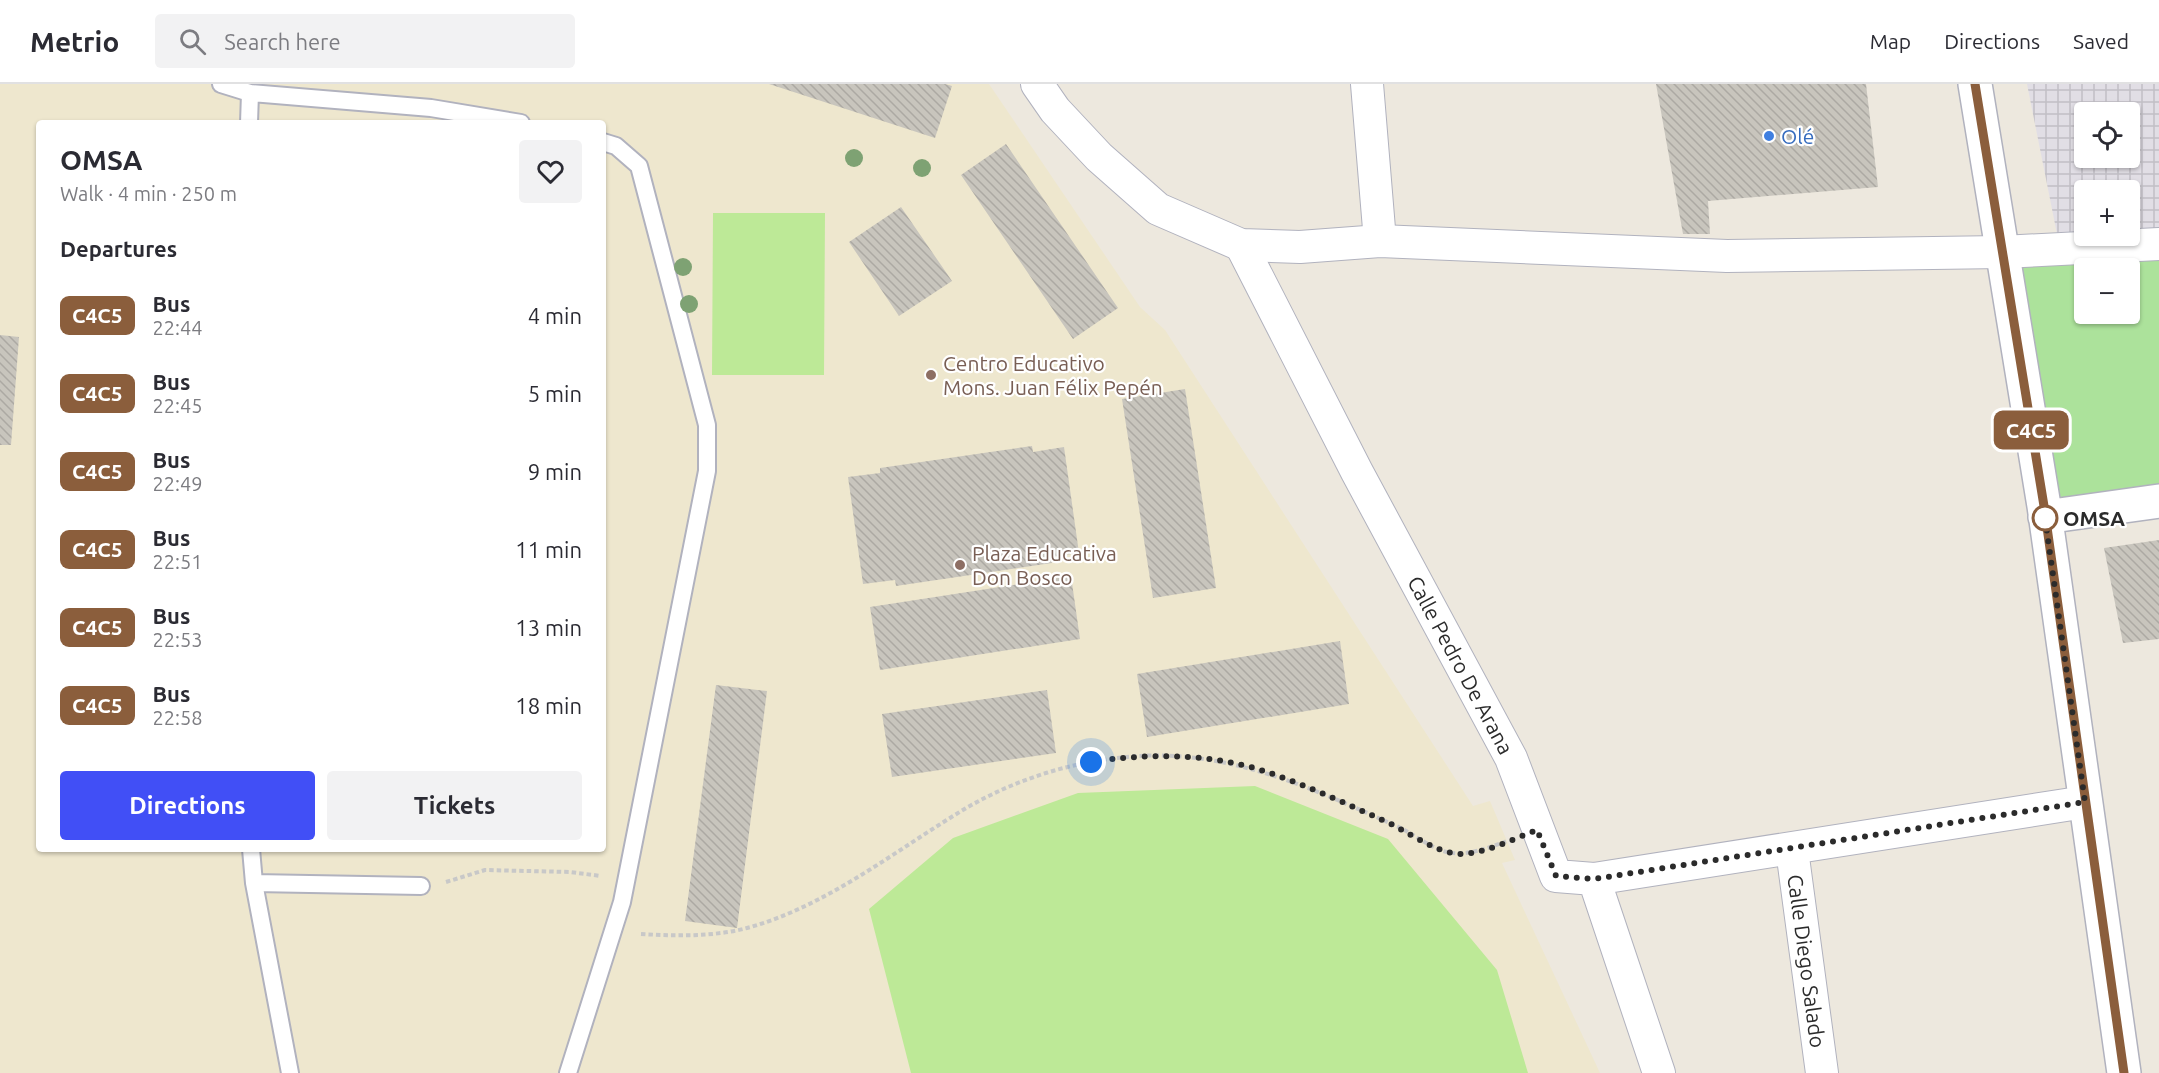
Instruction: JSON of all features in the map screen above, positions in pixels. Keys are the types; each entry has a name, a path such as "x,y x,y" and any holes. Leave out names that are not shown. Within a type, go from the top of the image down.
{"main road":[{"path":"1975,84 2045,517 2124,1073"},
{"path":"2045,517 2159,501"}],"street":[{"path":"1037,84 1055,110 1099,158 1158,209 1241,245 1300,247 1380,241 1727,256 2002,252 2159,244"},
{"path":"1366,84 1380,241"},
{"name":"Calle Pedro De Arana","path":"1241,245 1357,472 1511,758 1556,876 1594,879"},
{"path":"1659,1073 1594,879 1792,850 2085,802"},
{"name":"Calle Diego Salado","path":"1792,850 1822,1073"}],"lane":[{"path":"222,84 250,93 431,108 503,120"},
{"path":"249,120 250,93"},
{"path":"568,1073 613,930 626,880 707,471 707,425 639,166 616,146 606,143"},
{"path":"251,852 254,883 290,1073"},
{"path":"254,883 421,886"}],"path":[{"path":"613,930 639,934 691,935 745,928 767,922 817,899 970,806 1020,783 1072,764 1129,756 1206,758 1265,771 1398,826 1444,851 1460,854 1485,849 1537,830"},
{"path":"421,886 447,882 485,870 570,872 626,880"}],"shaded area":[{"name":"Plaza Educativa Don Bosco","path":"0,84 989,84 1140,307 1165,330 1473,806 1490,801 1515,860 1502,863 1600,1073 0,1073"},
{"path":"2027,84 2159,84 2159,243 2140,244 2140,180 2074,180 2074,246 2110,246 2060,249"}],"green space":[{"path":"713,213 825,213 824,375 712,375"},
{"path":"2159,244 2159,501 2045,517 2002,252"},
{"path":"1255,786 1388,839 1497,970 1528,1073 911,1073 869,909 953,838 1078,793"}],"building":[{"path":"769,84 945,84 952,86 935,138"},
{"name":"Olé","path":"1656,84 1866,84 1878,187 1708,201 1710,234 1683,234"},
{"path":"1006,144 1118,308 1073,339 961,175"},
{"path":"901,207 952,281 899,316 849,242"},
{"path":"0,335 19,337 11,445 0,445"},
{"path":"1185,389 1216,588 1153,598 1122,399"},
{"path":"1032,446 1033,452 1064,447 1079,553 1051,557 1052,563 896,586 895,580 863,584 848,477 880,473 880,468"},
{"path":"2159,540 2159,639 2123,643 2104,548"},
{"path":"1071,576 1080,639 880,670 870,607"},
{"path":"1340,641 1349,704 1147,737 1137,674"},
{"path":"716,685 767,691 737,928 685,921"},
{"path":"1047,690 1056,753 892,777 882,714"}],"bus line":[{"name":"C4C5","path":"1975,84 2044,506 2124,1073"}],"place":[{"name":"Olé","path":"1769,136"},
{"name":"Centro Educativo Mons. Juan Félix Pepén","path":"931,375"},
{"name":"OMSA","path":"2045,518"},
{"name":"Plaza Educativa Don Bosco","path":"960,565"}],"route":[{"path":"1091,762 1129,756 1206,758 1265,771 1398,826 1444,851 1460,854 1491,847 1537,830 1556,876 1594,879 1792,850 2085,802 2045,518"}]}
